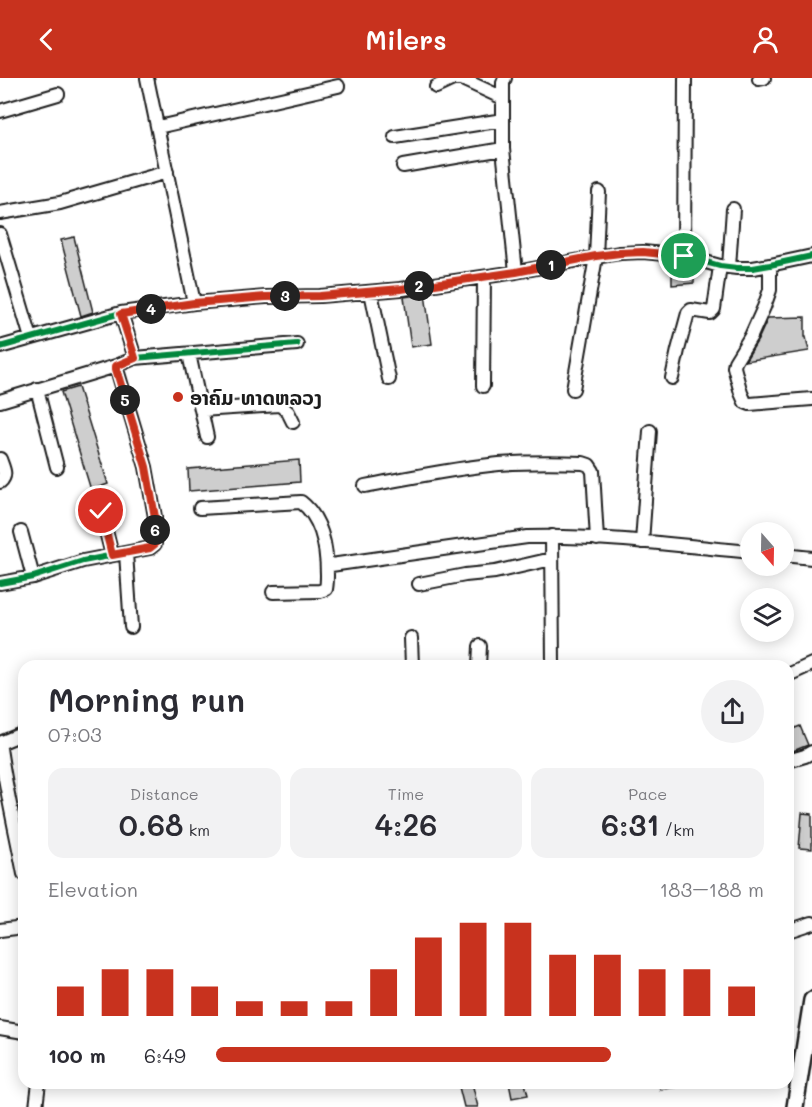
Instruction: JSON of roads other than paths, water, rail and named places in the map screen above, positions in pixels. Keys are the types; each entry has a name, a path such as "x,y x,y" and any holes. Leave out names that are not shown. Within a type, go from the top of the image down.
{"main road":[{"path":"795,1107 812,1000"}],"street":[{"path":"147,78 194,303"},
{"path":"436,87 453,79 462,78 503,98"},
{"path":"506,78 503,83 503,149 516,272"},
{"path":"684,256 685,78"},
{"path":"158,127 338,86"},
{"path":"0,111 58,94"},
{"path":"395,137 503,120"},
{"path":"403,166 503,149"},
{"path":"0,213 60,202 167,172"},
{"path":"573,389 596,256 598,192"},
{"path":"672,378 688,313 691,310 710,313 714,309 725,267 733,209"},
{"path":"1,242 31,338"},
{"path":"0,347 121,314 194,303 371,292 484,278 620,253 643,252 684,256 725,267 753,268 812,256"},
{"path":"770,265 770,290 751,336 734,367 741,393 745,402 750,404 812,399"},
{"path":"483,386 484,278"},
{"path":"371,292 389,379"},
{"path":"121,314 135,358"},
{"path":"0,401 116,366 135,358 297,344"},
{"path":"189,354 207,437"},
{"path":"0,583 33,577 83,561 153,547 155,544 155,517 146,467 116,366"},
{"path":"38,389 57,467"},
{"path":"201,410 280,405 288,412 293,422"},
{"path":"642,542 650,431"},
{"path":"0,459 5,473 0,482"},
{"path":"365,486 499,464 584,463 589,465 593,471 597,539"},
{"path":"200,508 301,502 308,507 322,533 328,567 326,589 273,592"},
{"path":"101,511 112,555"},
{"path":"21,532 33,577"},
{"path":"328,567 527,537 552,536 740,551"},
{"path":"552,536 553,660"},
{"path":"126,553 131,627"},
{"path":"794,556 812,558"},
{"path":"419,584 495,572 552,559"},
{"path":"411,638 412,660"},
{"path":"479,660 480,646"},
{"path":"794,672 812,664"},
{"path":"0,743 18,736"},
{"path":"0,748 2,778 18,824"},
{"path":"794,759 812,752"},
{"path":"794,930 812,923"},
{"path":"0,930 18,928"},
{"path":"0,1028 18,1031"},
{"path":"36,1107 38,1089"}],"place":[{"name":"ອາຄົມ ທາດຫລວງ","path":"178,397"}]}
